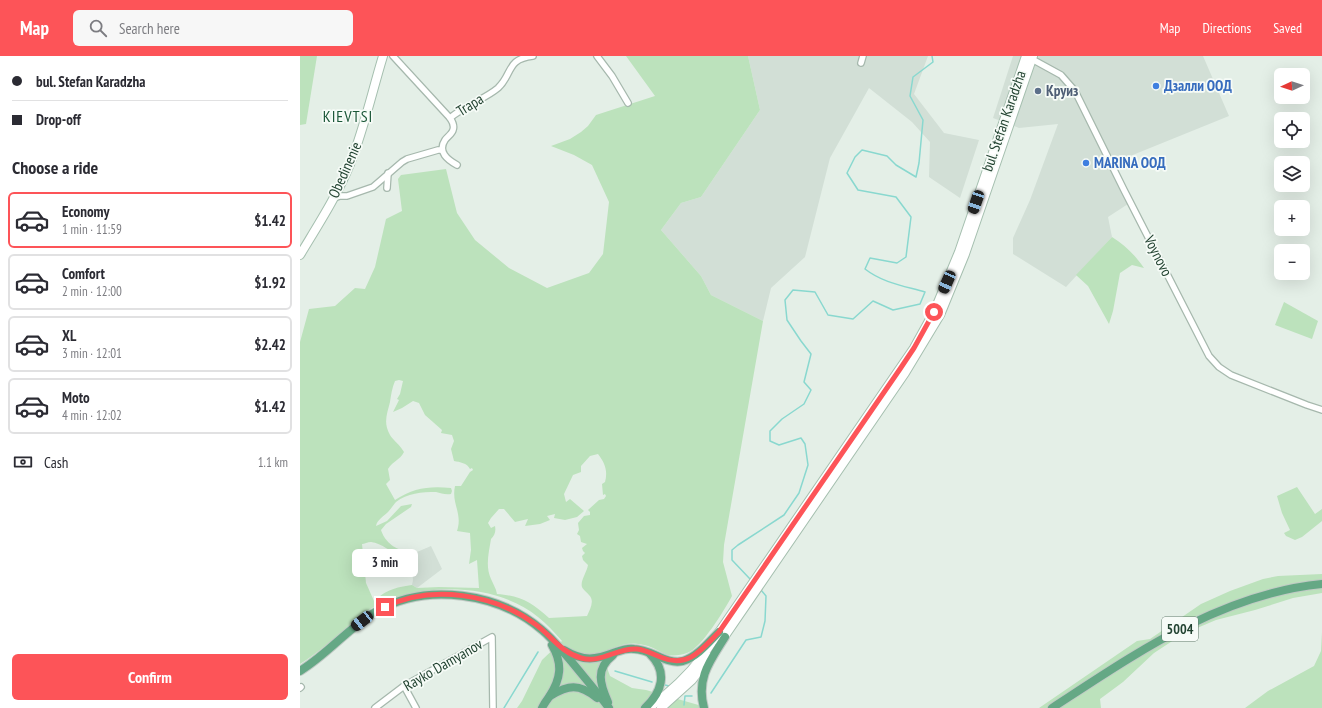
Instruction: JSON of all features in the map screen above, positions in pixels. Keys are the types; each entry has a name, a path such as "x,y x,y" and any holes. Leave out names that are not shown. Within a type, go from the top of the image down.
{"main road":[{"name":"Obedinenie","path":"300,254 334,198 350,164 360,138 383,56"},
{"name":"bul. Stefan Karadzha","path":"661,708 692,680 707,661 722,634 914,348 928,323 959,252 1029,57"},
{"name":"5004","path":"1052,708 1156,642 1195,621 1237,603 1270,592 1305,585 1322,584"},
{"path":"300,671 369,616 389,605 412,598 440,595 464,596 476,598 510,609 530,620 544,631 557,645 610,708"},
{"path":"542,708 557,681 560,666 557,654 544,631"},
{"name":"bul. Stefan Karadzha","path":"649,708 672,690 686,676 722,634"},
{"path":"557,645 571,654 588,659 597,659 624,649 632,648 647,651 671,661 684,661 722,634"},
{"path":"704,708 701,691 704,674 722,634"},
{"path":"645,708 658,694 661,680 658,665 655,659 647,651"},
{"path":"610,708 601,685 602,669 606,662 617,652"},
{"path":"549,697 558,691 567,688 579,688 590,693 610,708"}],"street":[{"name":"Trapa","path":"393,56 450,118 457,112 496,89 516,61 533,56"},
{"path":"597,56 605,65 628,103"},
{"path":"861,63 863,56"},
{"name":"Voynovo","path":"1029,57 1061,75 1075,90 1124,190 1209,356 1219,367 1231,375 1322,410"},
{"path":"450,118 454,123 454,130 445,140 442,150 444,156 457,165"},
{"path":"334,198 347,196 372,187 395,167 407,159 442,150"},
{"path":"387,188 388,173"},
{"name":"Rayko Damyanov","path":"375,708 404,686 492,637 493,708"},
{"path":"404,686 416,708"}],"shaded area":[{"path":"748,56 928,56 914,94 944,133 979,140 960,198 929,177 930,142 912,122 869,88 830,158 805,257 771,288 763,321 711,295 701,276 661,230 681,203 701,197 760,110"},
{"path":"1013,56 1203,56 1229,116 1108,165 1128,204 1108,217 1112,237 1066,287 1013,254 1013,238 1030,200 1058,124 1019,128 993,118"},
{"path":"431,546 442,569 417,588 412,585 413,580 410,555"}],"green space":[{"path":"300,56 317,56 306,124 300,125"},
{"path":"626,56 748,56 760,110 701,197 681,203 661,230 701,276 711,295 763,321 724,545 723,562 732,596 706,637 693,650 687,653 668,655 648,646 635,643 618,646 602,654 610,676 632,688 646,690 709,708 517,708 522,701 542,660 562,641 538,617 521,606 502,598 481,592 438,590 417,592 374,607 300,664 300,342 309,309 335,306 355,288 365,289 375,267 386,219 402,211 398,179 401,175 446,169 457,213 475,240 509,268 547,288 589,273 603,254 609,202 592,165 574,155 551,146 570,139 581,132 588,126 596,115 655,96","holes":["395,381 403,381 400,394 397,399 399,400 393,412 413,401 419,403 425,415 442,430 441,433 452,435 454,441 451,449 454,461 461,462 473,470 461,486 455,486 454,498 459,519 457,531 470,533 471,550 469,564 477,560 479,588 417,588 412,585 392,590 383,594 374,601 366,583 362,544 371,542 379,544 401,555 404,564 406,564 406,550 398,549 390,544 382,534 381,530 386,524 411,507 412,504 401,506 387,521 376,526 379,520 396,502 405,497 425,492 451,494 452,491 451,488 435,487 415,490 395,500 386,484 390,480 388,469 401,457 404,452 390,435 386,422 393,386","598,454 606,471 605,482 602,484 603,495 605,494 606,496 588,510 590,515 584,516 578,523 579,530 577,534 580,536 581,542 587,544 582,548 585,553 582,556 583,560 588,565 582,585 592,600 587,616 549,618 537,608 520,598 497,594 488,569 491,539 495,530 495,526 491,528 488,523 491,518 499,509 504,509 515,522 528,519 525,526 540,524 550,520 547,516 555,514 554,518 565,520 577,517 584,511 570,499 566,502 564,494 573,475 581,472 581,466 590,456"]},
{"path":"1112,237 1130,251 1144,268 1132,265 1120,273 1109,324 1088,286 1076,275"},
{"path":"1284,302 1318,321 1312,339 1275,325"},
{"path":"1297,487 1315,514 1322,509 1322,521 1302,537 1295,540 1286,536 1284,533 1290,530 1282,513 1277,496"},
{"path":"1322,574 1322,593 1293,598 1216,620 1183,634 1154,653 1123,682 1100,699 1101,708 1039,708 1137,641 1150,639 1201,604 1230,591 1263,579 1278,576"},
{"path":"1322,632 1322,708 1245,708 1268,691 1314,666 1321,651"}],"waterway":[{"path":"750,579 732,560 732,550 784,515 799,493 808,465 805,444 801,438 779,445 770,441 770,431 782,419 804,404 811,390 804,382 811,354 787,320 785,300 793,290 815,292 828,315 853,319 873,301 893,310 920,304 925,292 886,281 865,269 870,258 897,263 906,257 911,217 896,197 858,190 847,173 855,157 862,150 887,156 896,165 916,177 919,163 923,120 910,96 913,77 933,62 932,56"},
{"path":"711,693 746,640 761,637 765,621 766,596 761,590"},
{"path":"504,708 538,652"},
{"path":"615,671 652,682"},
{"path":"665,685 669,686"},
{"path":"684,705 685,696 692,696"}],"place":[{"name":"Дзалли ООД","path":"1156,86"},
{"name":"Круиз","path":"1038,91"},
{"name":"MARINA ООД","path":"1086,163"}],"district":[{"name":"KIEVTSI","path":"348,116"}],"route":[{"path":"385,607 401,601 440,595 464,596 488,600 510,609 530,620 544,631 557,645 575,656 584,659 597,659 624,649 632,648 647,651 674,662 684,661 691,658 719,632 900,369 914,348 934,312"}]}
